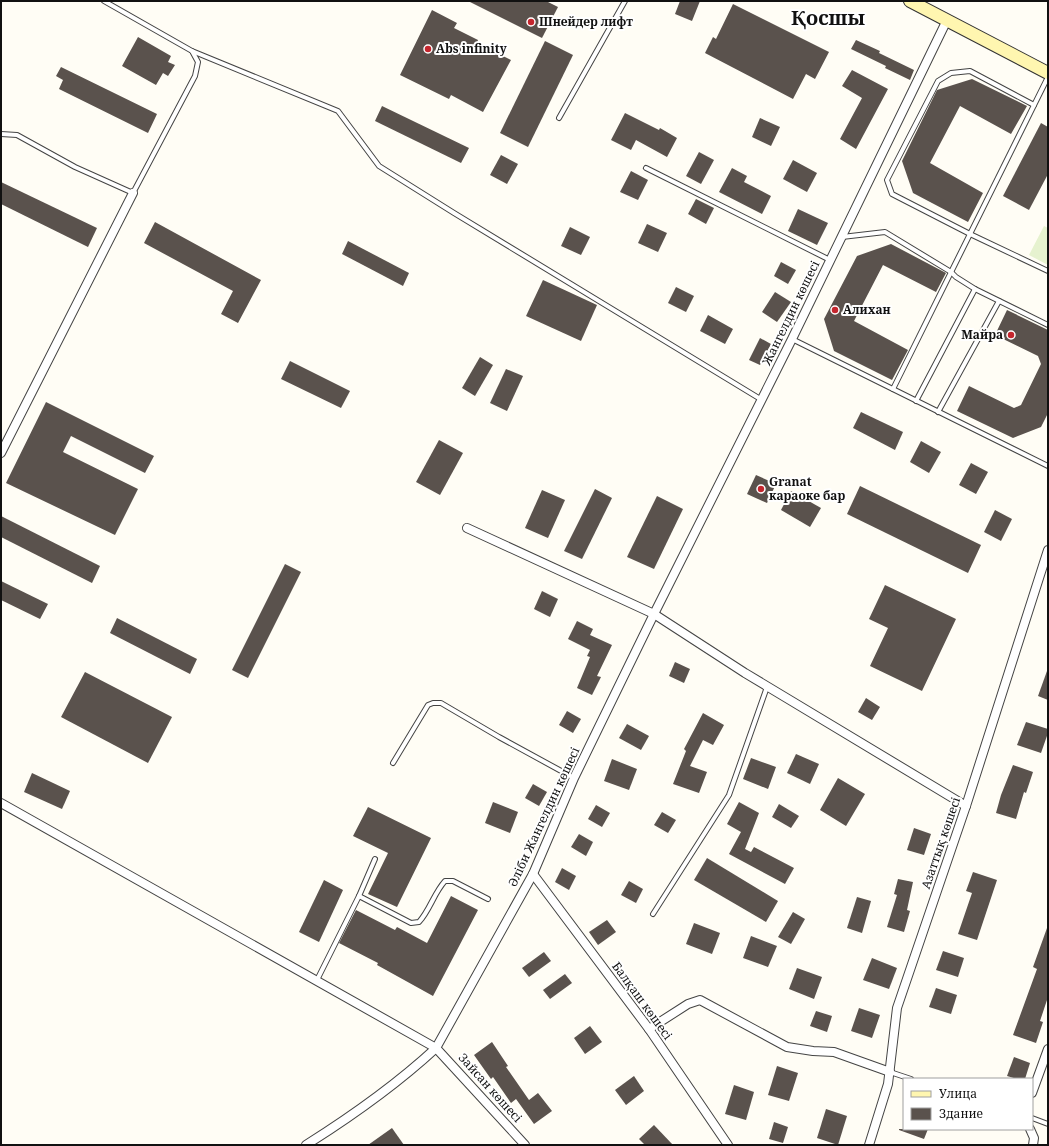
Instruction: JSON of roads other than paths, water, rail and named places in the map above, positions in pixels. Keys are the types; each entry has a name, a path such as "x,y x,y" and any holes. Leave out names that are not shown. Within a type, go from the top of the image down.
{"main road":[{"path":"910,1 1048,73"}],"street":[{"name":"Жангелдин көшесі","path":"654,614 762,400 947,20"},
{"path":"1,453 133,193"},
{"path":"467,528 654,614 767,687 966,806"},
{"name":"Азаттық көшесі","path":"870,1145 879,1117 890,1072 897,1008 966,806 1048,550"},
{"name":"Әліби Жангелдин көшесі","path":"306,1145 316,1142 378,1097 413,1070 436,1048 534,874 574,778 654,614"},
{"name":"Зайсан көшесі","path":"1,803 436,1048 525,1145"},
{"name":"Балқаш көшесі","path":"534,874 649,1029 728,1145"},
{"path":"649,1029 688,1004 700,1000 787,1047 813,1051 834,1052 890,1072"},
{"path":"1033,1090 1048,1048"},
{"path":"1030,1130 1034,1138 1033,1145"}],"lane":[{"path":"104,1 192,51 338,111 379,166 762,400"},
{"path":"559,118 625,1"},
{"path":"1,134 17,135 74,167 133,193 195,76 198,62 192,51"},
{"path":"1034,105 970,71 951,73 938,81 887,180 892,194 970,234 1048,271"},
{"path":"892,389 1048,77"},
{"path":"646,168 830,260"},
{"path":"841,237 885,232 951,272 956,278 975,289 1048,325"},
{"path":"916,401 975,289"},
{"path":"938,412 999,301"},
{"path":"792,339 938,412 1048,464"},
{"path":"652,914 729,795 767,687"},
{"path":"393,763 428,705 437,702 574,778"},
{"path":"317,980 359,896 375,859"},
{"path":"359,896 411,923 419,922 425,916 441,885 445,881 453,881 488,899"},
{"path":"890,1072 908,1078"},
{"path":"1033,1118 1048,1124"}],"place":[{"name":"Шнейдер лифт","path":"531,22"},
{"name":"Abs infinity","path":"428,49"},
{"name":"Алихан","path":"835,310"},
{"name":"Майра","path":"1011,335"},
{"name":"Granat караоке бар","path":"761,489"}],"district":[{"name":"Қосшы","path":"828,18"}]}
